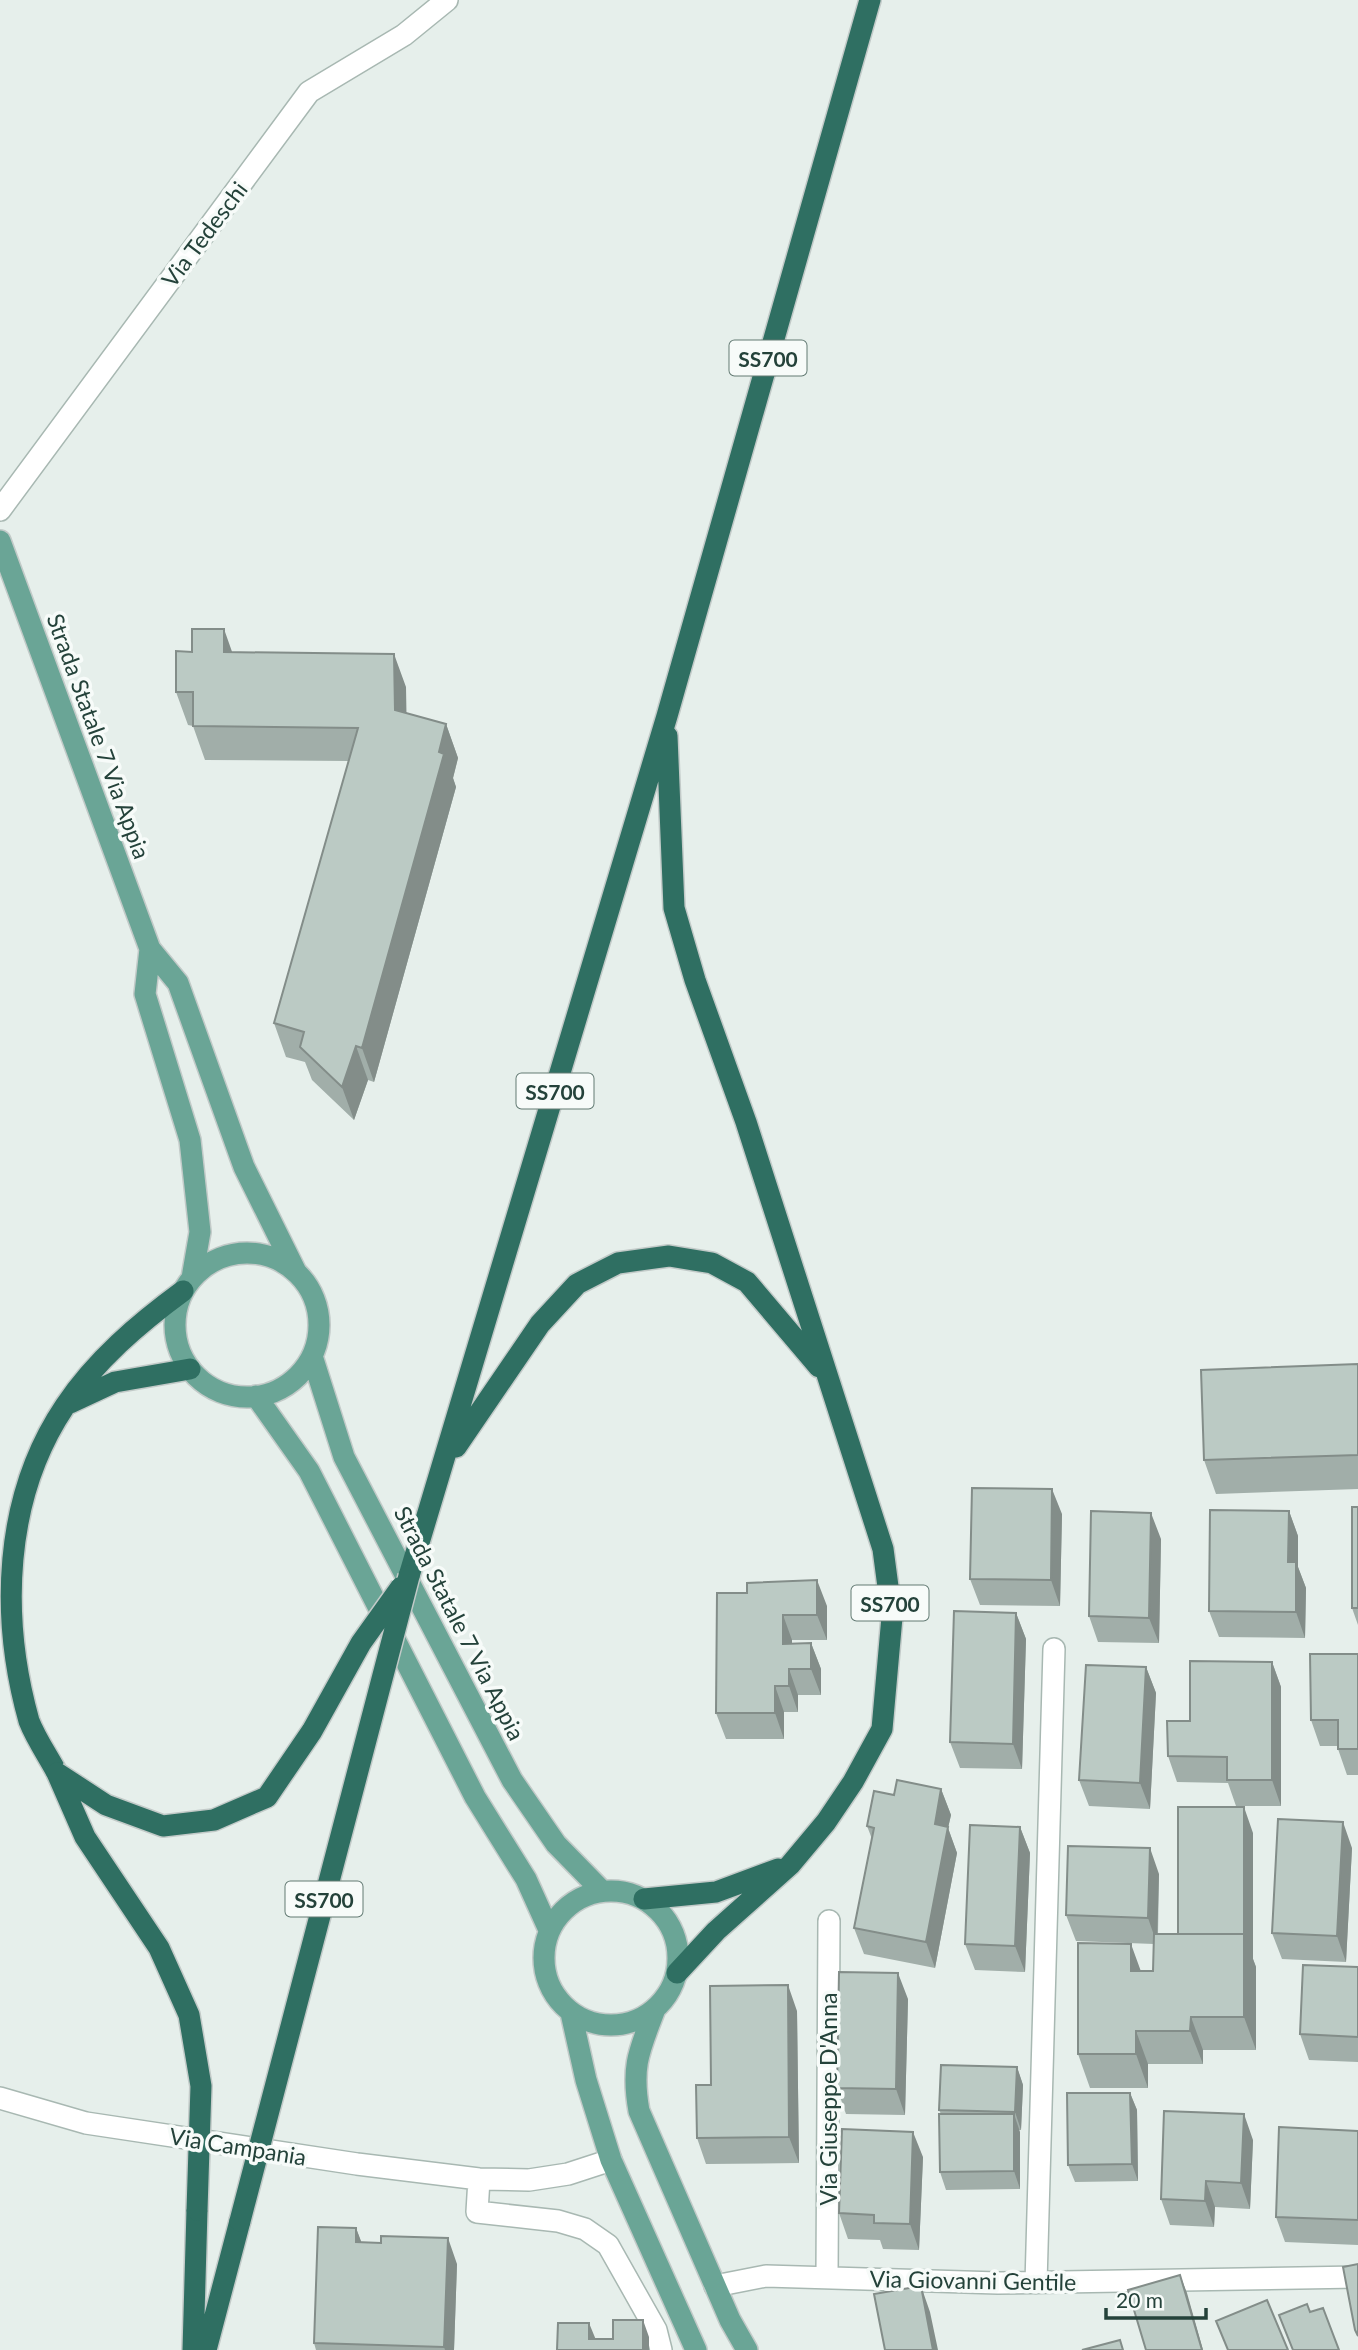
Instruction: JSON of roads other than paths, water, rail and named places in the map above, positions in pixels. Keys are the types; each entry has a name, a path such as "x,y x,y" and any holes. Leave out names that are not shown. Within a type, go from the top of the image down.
{"highway":[{"name":"SS700","path":"206,2350 409,1576 667,716 870,0"},
{"path":"667,716 674,908 827,1377"},
{"name":"SS700","path":"443,1466 540,1324 577,1284 618,1263 670,1256 712,1263 747,1282 827,1377 883,1549 892,1617 882,1729 853,1782 826,1822 790,1865 716,1931 677,1973"},
{"path":"65,1406 98,1364 136,1326 187,1285"},
{"path":"65,1406 115,1382 190,1369"},
{"name":"SS700","path":"65,1406 36,1455 16,1516 6,1574 5,1624 15,1675 29,1723 57,1773 85,1837 159,1948 189,2015 201,2086 192,2350"},
{"name":"SS700","path":"57,1773 106,1805 163,1826 214,1820 267,1797 312,1731 362,1643 409,1576"},
{"path":"644,1899 716,1892 790,1865"}],"main road":[{"name":"Strada Statale 7 Via Appia","path":"1,543 150,949 178,983 244,1167 296,1272 310,1290 318,1311 319,1334 312,1356 290,1383 274,1392 256,1396 232,1395 209,1386 190,1369 180,1352 175,1332 176,1311 187,1285 200,1232 190,1140 145,994 150,949"},
{"path":"187,1285 215,1261 243,1252 262,1254 296,1272"},
{"name":"Strada Statale 7 Via Appia","path":"312,1356 344,1457 512,1780 556,1844 602,1891"},
{"path":"256,1396 309,1471 475,1797 526,1879 549,1930"},
{"path":"602,1891 624,1892 644,1899 658,1909 676,1939 677,1973 669,1993 655,2009 636,2021 614,2025 592,2023 571,2013 555,1996 545,1976 543,1952 549,1930 562,1911 580,1898 602,1891"},
{"path":"655,2009 636,2059 635,2086 639,2111 715,2286 747,2350"},
{"path":"571,2013 586,2080 611,2160 696,2350"}],"street":[{"name":"Via Tedeschi","path":"0,510 309,92 404,35 447,0"},
{"path":"1037,2283 1054,1649"},
{"name":"Via Giuseppe D'Anna","path":"827,2276 829,1921"},
{"name":"Via Campania","path":"0,2098 86,2123 344,2162 479,2179 529,2180 555,2176 611,2160"},
{"path":"479,2179 477,2212 558,2221 585,2229 608,2245 656,2330 661,2350"},
{"name":"Via Giovanni Gentile","path":"715,2286 766,2276 1037,2283 1358,2277"}]}
